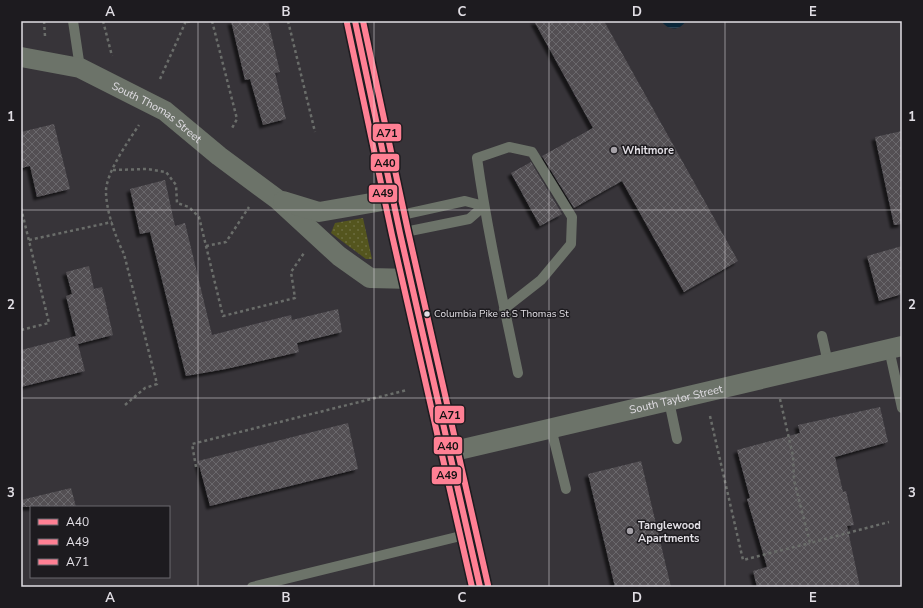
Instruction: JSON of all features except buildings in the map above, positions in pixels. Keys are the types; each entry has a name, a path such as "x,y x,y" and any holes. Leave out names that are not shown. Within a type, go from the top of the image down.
{"main road":[{"path":"355,21 480,587"}],"street":[{"name":"South Thomas Street","path":"21,57 80,68 165,111 219,156 277,199 339,256 370,278 412,279"},
{"name":"South Thomas Street","path":"277,199 319,212 397,216"},
{"name":"South Taylor Street","path":"450,452 895,347"}],"lane":[{"path":"73,21 80,68"},
{"path":"504,309 541,280 571,244 572,217 532,152 509,147 478,158 484,206 504,309 518,373"},
{"path":"397,216 465,201 484,206"},
{"path":"397,216 468,219 484,206"},
{"path":"822,336 828,363"},
{"path":"895,347 902,408"},
{"path":"670,401 677,439"},
{"path":"551,428 566,489"},
{"path":"252,587 469,534"}],"path":[{"path":"44,21 45,36"},
{"path":"104,21 112,56"},
{"path":"160,79 187,22 192,21"},
{"path":"212,21 237,119 231,130"},
{"path":"288,21 315,132"},
{"path":"125,405 145,388 157,384 124,254 116,239 106,190 113,170 139,124"},
{"path":"113,170 147,169 166,172 176,185 178,203 189,207 199,217 223,316 296,298 291,272 306,251"},
{"path":"206,246 226,242 249,207"},
{"path":"21,208 49,323 21,330"},
{"path":"29,240 112,222"},
{"path":"196,467 192,444 407,390"},
{"path":"780,399 793,456 794,480 810,543"},
{"path":"710,416 743,560 889,522"}],"shaded area":[{"path":"363,218 372,259 366,259 331,233 335,223"}],"water":[{"path":"661,21 686,21 680,27 671,28 667,27"}],"transit line":[{"name":"A40","path":"355,21 400,233 480,587"},
{"name":"A71","path":"363,21 408,231 488,585"},
{"name":"A49","path":"347,23 392,235 472,587"}],"place":[{"name":"Whitmore","path":"614,150"},
{"name":"Columbia Pike at S Thomas St","path":"427,314"},
{"name":"Tanglewood Apartments","path":"630,531"}]}
